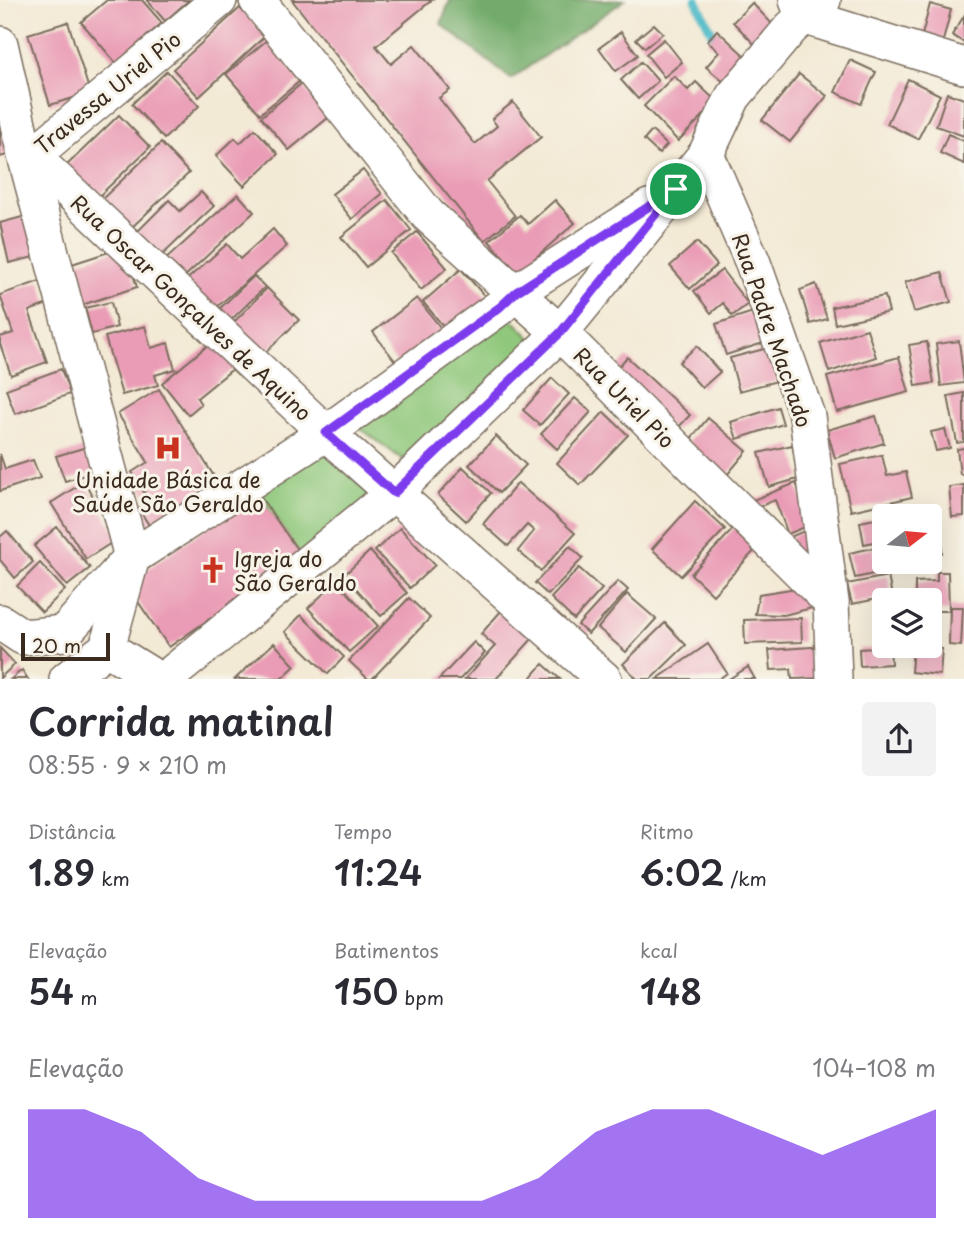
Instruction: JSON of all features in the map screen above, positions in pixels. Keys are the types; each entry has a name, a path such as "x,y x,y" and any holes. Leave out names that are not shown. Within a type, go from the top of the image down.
{"street":[{"name":"Travessa Uriel Pio","path":"29,156 219,0"},
{"name":"Rua Uriel Pio","path":"257,0 428,215 560,333 831,602"},
{"path":"165,679 394,493 560,333 705,154 733,97 808,5 964,66"},
{"path":"0,44 132,557 107,648 67,679"},
{"name":"Rua Padre Machado","path":"705,154 753,263 807,416 831,602 834,679"},
{"name":"Rua Oscar Gonçalves de Aquino","path":"29,156 326,433 604,679"},
{"path":"0,622 23,637 64,633 132,557 326,433 489,315 516,292 676,189"},
{"path":"107,648 157,679"}],"green space":[{"path":"450,0 625,0 511,79 441,24"},
{"path":"509,316 534,341 403,460 360,428"},
{"path":"326,452 371,496 301,555 257,492"}],"building":[{"path":"107,0 142,0 162,23 116,63 81,22"},
{"path":"147,0 189,0 165,21"},
{"path":"292,0 432,0 376,46 391,64 414,45 450,90 439,98 475,144 497,126 492,119 513,102 541,137 487,181 515,216 484,241"},
{"path":"752,3 778,30 759,49 733,22"},
{"path":"930,4 951,10 943,41 922,35"},
{"path":"240,8 265,36 199,97 173,69"},
{"path":"964,16 964,43 952,35"},
{"path":"68,22 90,93 50,105 28,34"},
{"path":"654,24 663,33 645,48 636,39"},
{"path":"717,30 747,58 725,83 706,67 719,52 707,41"},
{"path":"621,32 638,55 616,71 599,48"},
{"path":"664,39 682,62 664,77 646,54"},
{"path":"267,40 300,81 260,114 226,74"},
{"path":"850,60 876,72 861,104 835,92"},
{"path":"641,62 658,81 638,99 621,80"},
{"path":"167,71 199,106 164,139 132,104"},
{"path":"799,74 827,96 790,142 762,120"},
{"path":"674,76 688,90 696,82 717,102 678,141 644,106"},
{"path":"908,79 940,95 918,139 887,124"},
{"path":"301,84 329,117 289,150 261,117"},
{"path":"947,93 964,99 964,136 936,126"},
{"path":"0,114 11,154 0,157"},
{"path":"119,115 150,147 97,198 66,166"},
{"path":"255,129 278,154 244,186 216,156 235,138 240,143"},
{"path":"652,131 667,145 659,154 644,140"},
{"path":"948,134 964,141 964,164 940,153"},
{"path":"161,143 189,173 129,230 101,200"},
{"path":"363,170 382,194 352,219 332,194"},
{"path":"201,192 214,206 158,259 135,234 169,200 180,211"},
{"path":"238,194 254,212 181,280 164,261"},
{"path":"387,200 411,230 366,267 341,237"},
{"path":"555,200 575,223 518,273 489,241 520,215 528,224"},
{"path":"26,216 38,256 9,263 0,223"},
{"path":"273,229 287,246 211,312 185,281 227,244 240,259"},
{"path":"417,232 447,268 421,290 391,253"},
{"path":"697,242 717,265 690,289 670,266"},
{"path":"124,247 137,287 79,306 66,266"},
{"path":"461,269 488,300 449,333 423,302"},
{"path":"722,270 748,304 732,316 723,303 711,313 694,291"},
{"path":"942,272 951,302 914,312 905,282"},
{"path":"254,276 265,287 226,325 215,313"},
{"path":"40,281 48,304 29,311 47,362 11,375 0,337 13,333 0,295"},
{"path":"816,284 827,319 810,324 800,290"},
{"path":"267,288 299,320 260,358 229,327"},
{"path":"885,296 889,312 835,324 832,307"},
{"path":"417,298 444,332 399,366 373,332"},
{"path":"111,302 117,327 92,334 85,308"},
{"path":"753,312 763,343 726,355 716,324"},
{"path":"145,326 151,348 168,343 175,369 155,375 158,385 122,395 105,337"},
{"path":"867,329 876,357 829,372 820,343"},
{"path":"218,337 240,363 197,398 201,404 188,415 162,383"},
{"path":"959,341 964,383 941,386 936,344"},
{"path":"927,342 934,383 916,386 909,345"},
{"path":"697,346 720,372 702,388 679,362"},
{"path":"768,348 777,381 739,391 730,358"},
{"path":"627,357 690,415 675,431 613,373"},
{"path":"899,357 909,392 837,412 827,377"},
{"path":"61,369 70,394 15,414 6,389"},
{"path":"552,378 569,394 540,425 523,410"},
{"name":"Unidade Básica de Saúde São Geraldo","path":"159,389 222,489 155,535 139,509 150,502 132,472 148,462 118,414"},
{"path":"964,393 964,442 957,443 948,396"},
{"path":"575,398 591,412 557,449 541,434"},
{"path":"778,407 783,424 737,439 731,422"},
{"path":"604,412 628,435 580,485 557,463"},
{"path":"876,416 884,443 835,458 827,430"},
{"path":"708,418 747,451 722,481 688,442"},
{"path":"945,429 950,448 936,451 931,432"},
{"path":"496,436 526,465 499,493 469,465"},
{"path":"792,445 801,478 769,487 759,453"},
{"path":"90,446 98,471 65,481 56,456"},
{"path":"964,448 964,474 960,474 957,449"},
{"path":"0,454 5,469 33,460 40,478 0,491"},
{"path":"882,455 887,476 906,472 912,497 872,504 851,511 840,464"},
{"path":"463,467 491,493 466,521 438,495"},
{"path":"84,482 119,538 86,559 51,503"},
{"path":"518,483 575,533 541,571 518,551 534,531 527,525 508,546 483,524"},
{"path":"796,483 812,524 788,534 775,500 756,508 753,500"},
{"path":"964,485 964,516 952,517 949,487"},
{"name":"Igreja do São Geraldo","path":"257,492 301,555 169,647 126,584"},
{"path":"695,501 725,529 681,576 652,549"},
{"path":"872,520 872,542 864,544 860,522"},
{"path":"57,527 90,568 67,586 34,546"},
{"path":"735,527 757,548 713,595 691,574"},
{"path":"400,528 435,565 410,588 375,551"},
{"path":"809,529 821,558 802,566 790,537"},
{"path":"7,531 33,562 15,578 0,560 0,537"},
{"path":"570,546 583,558 548,595 535,583"},
{"path":"872,548 873,574 855,578 849,553"},
{"path":"370,551 407,593 381,616 344,575"},
{"path":"40,563 65,590 42,612 17,586"},
{"path":"579,568 602,589 574,620 551,598"},
{"path":"948,572 949,611 942,611 942,588 915,588 915,582 937,581 937,574"},
{"path":"888,576 890,588 872,588 872,600 852,604 847,584"},
{"path":"337,581 378,626 349,652 308,608"},
{"path":"618,581 628,590 588,634 578,625"},
{"path":"803,587 820,606 784,615 755,614 759,594"},
{"path":"627,594 656,619 626,652 598,628"},
{"path":"409,598 430,618 372,679 368,679 349,661"},
{"path":"950,607 963,607 961,646 949,645"},
{"path":"501,611 532,639 496,679 465,679 495,646 481,634"},
{"path":"301,615 344,657 328,674 285,632"},
{"path":"801,618 802,642 745,644 744,620"},
{"path":"665,623 686,645 651,679 637,679 623,664"},
{"path":"474,642 485,653 460,679 439,679"},
{"path":"274,643 295,666 281,679 235,679"},
{"path":"708,644 727,673 719,679 657,679"},
{"path":"825,646 827,678 792,679 791,669 771,670 769,650"},
{"path":"0,648 15,664 0,678"},
{"path":"872,648 872,658 891,658 891,664 860,666 859,649"},
{"path":"912,658 941,658 940,675 911,672"},
{"path":"543,664 560,679 530,679"},
{"path":"748,667 755,679 729,679"},
{"path":"22,670 28,679 11,679"}],"waterway":[{"path":"696,0 718,45"}],"place":[{"name":"Unidade Básica de Saúde São Geraldo","path":"168,448"},
{"name":"Igreja do São Geraldo","path":"213,570"}],"route":[{"path":"676,189 560,333 394,493 326,433 500,307 516,292 676,189"}]}
